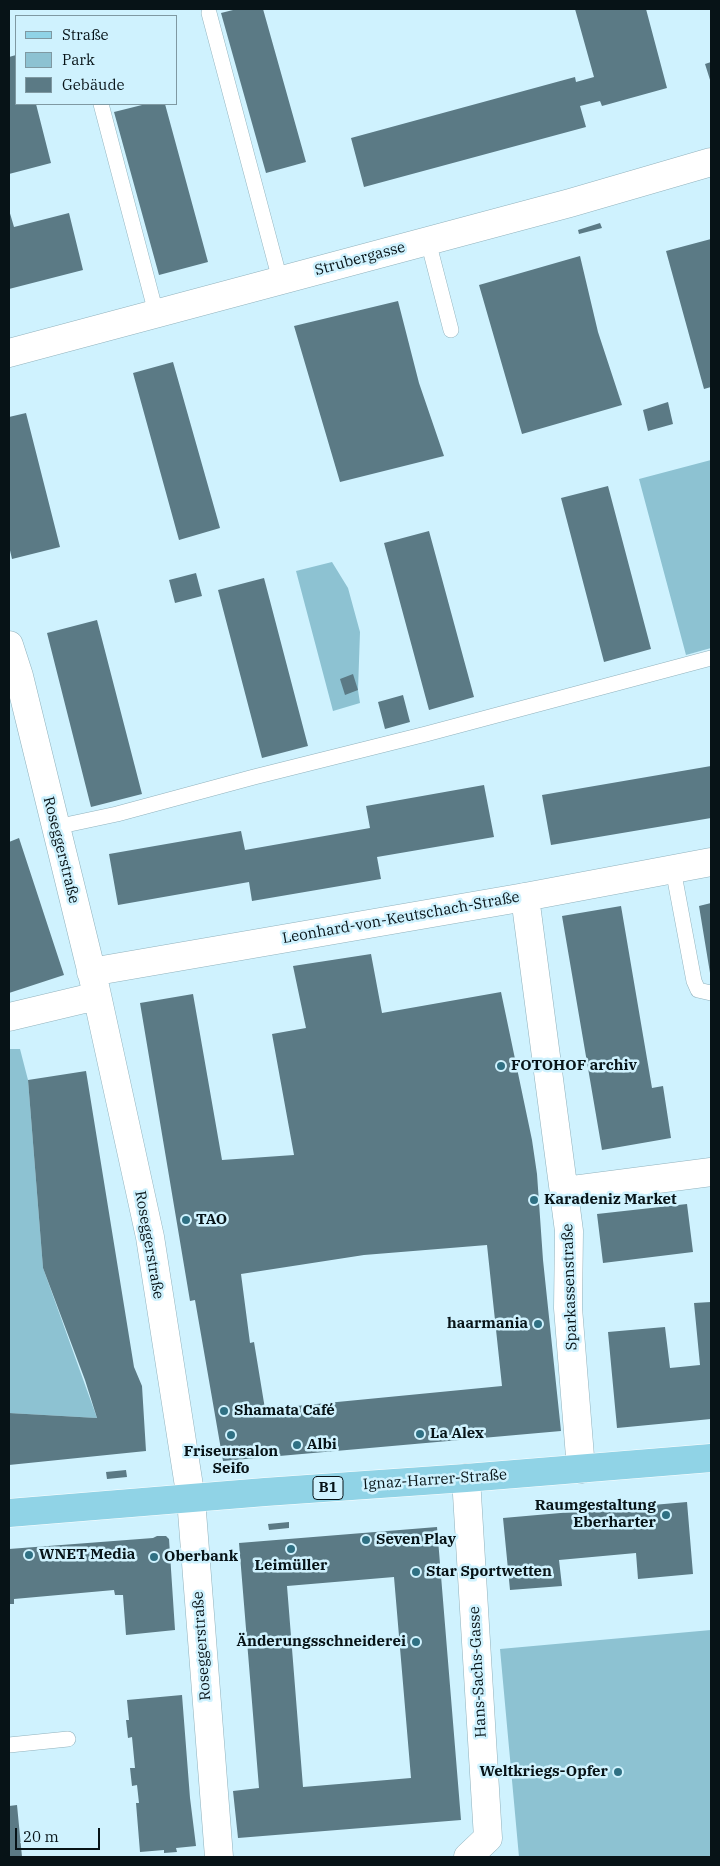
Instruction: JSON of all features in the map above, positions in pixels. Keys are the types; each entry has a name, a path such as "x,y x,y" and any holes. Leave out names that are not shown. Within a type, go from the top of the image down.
{"main road":[{"name":"Ignaz-Harrer-Straße","path":"9,1513 711,1458"}],"street":[{"name":"Strubergasse","path":"9,353 570,203 711,162"},
{"name":"Roseggerstraße","path":"9,644 94,984 150,1237 191,1499 219,1857"},
{"name":"Leonhard-von-Keutschach-Straße","path":"9,1017 94,984 525,897 711,862"},
{"name":"Sparkassenstraße","path":"525,897 569,1231 568,1308 581,1469"},
{"path":"565,1191 711,1172"},
{"name":"Hans-Sachs-Gasse","path":"466,1478 488,1838 468,1857"}],"lane":[{"path":"209,13 280,280"},
{"path":"101,105 156,313"},
{"path":"428,241 451,330"},
{"path":"56,827 117,814 711,658"},
{"path":"673,869 694,981 698,990 711,993"},
{"path":"9,1745 68,1739"}],"green space":[{"path":"711,460 711,648 686,655 639,479"},
{"path":"332,562 348,588 360,632 358,690 360,703 333,711 296,571"},
{"path":"9,1049 20,1049 28,1080 43,1268 97,1418 9,1413"},
{"path":"711,1630 711,1857 519,1857 500,1649"}],"building":[{"path":"237,9 263,9 306,162 266,173 221,13"},
{"path":"575,9 646,9 667,88 602,106 600,101 580,106 586,127 364,187 351,138 575,77 576,82 594,77"},
{"path":"15,55 15,105 36,105 51,163 9,174 9,57"},
{"path":"711,62 711,83 705,64"},
{"path":"142,105 165,105 208,262 159,275 114,112"},
{"path":"9,210 14,227 69,213 83,270 9,289"},
{"path":"600,223 602,228 579,234 578,230"},
{"path":"711,239 711,387 704,389 666,251"},
{"path":"580,256 598,332 622,405 522,434 479,285"},
{"path":"398,301 419,383 444,456 340,482 294,326"},
{"path":"173,362 220,528 179,540 133,373"},
{"path":"668,402 673,424 648,431 643,410"},
{"path":"26,413 60,547 12,559 9,546 9,417"},
{"path":"608,486 651,649 604,662 561,498"},
{"path":"429,531 474,697 429,710 384,543"},
{"path":"196,573 202,596 175,603 169,580"},
{"path":"264,578 308,746 262,758 218,590"},
{"path":"97,620 142,794 91,807 47,633"},
{"path":"353,674 358,690 345,695 340,679"},
{"path":"403,695 410,722 385,729 378,702"},
{"path":"711,766 711,818 551,845 542,795"},
{"path":"484,785 494,837 377,857 381,879 252,901 249,882 118,905 109,854 241,831 245,850 370,828 366,806"},
{"path":"19,838 64,975 9,993 9,842"},
{"path":"711,903 711,973 710,973 699,906"},
{"path":"621,906 652,1088 663,1086 671,1138 602,1150 562,916"},
{"path":"371,954 382,1013 501,992 532,1140 537,1174 543,1260 561,1431 223,1461 195,1300 190,1301 140,1003 193,994 222,1160 294,1155 272,1034 306,1028 293,966","holes":["487,1245 502,1386 265,1409 254,1342 250,1343 241,1274 364,1255"]},
{"path":"86,1071 134,1367 142,1386 146,1451 9,1465 9,1413 97,1418 85,1380 43,1268 28,1080"},
{"path":"687,1204 693,1252 603,1263 597,1214"},
{"path":"711,1302 711,1419 617,1428 608,1332 665,1327 670,1368 700,1365 694,1303"},
{"path":"126,1470 127,1477 107,1479 106,1472"},
{"path":"687,1502 693,1574 638,1579 636,1553 559,1560 562,1586 510,1590 503,1518"},
{"path":"289,1522 289,1528 269,1530 268,1524"},
{"path":"437,1527 461,1820 238,1838 233,1791 259,1788 239,1543","holes":["394,1577 411,1778 303,1787 287,1586"]},
{"path":"166,1536 169,1539 175,1630 126,1635 123,1595 115,1595 114,1590 14,1599 14,1604 9,1604 9,1549 153,1538"},
{"path":"182,1695 190,1798 196,1846 176,1848 177,1852 164,1853 164,1850 140,1852 136,1803 139,1803 137,1785 132,1786 130,1768 135,1768 132,1737 128,1738 126,1720 129,1720 127,1700"},
{"path":"17,1805 22,1857 9,1857 9,1806"}],"place":[{"name":"FOTOHOF archiv","path":"501,1066"},
{"name":"Karadeniz Market","path":"534,1200"},
{"name":"TAO","path":"186,1220"},
{"name":"haarmania","path":"538,1324"},
{"name":"Shamata Café","path":"224,1411"},
{"name":"La Alex","path":"420,1434"},
{"name":"Friseursalon Seifo","path":"231,1435"},
{"name":"Albi","path":"297,1445"},
{"name":"Raumgestaltung Eberharter","path":"666,1515"},
{"name":"Seven Play","path":"366,1540"},
{"name":"Leimüller","path":"291,1549"},
{"name":"WNET Media","path":"29,1555"},
{"name":"Oberbank","path":"154,1557"},
{"name":"Star Sportwetten","path":"416,1572"},
{"name":"Änderungsschneiderei","path":"416,1642"},
{"name":"Weltkriegs-Opfer","path":"618,1772"}]}
